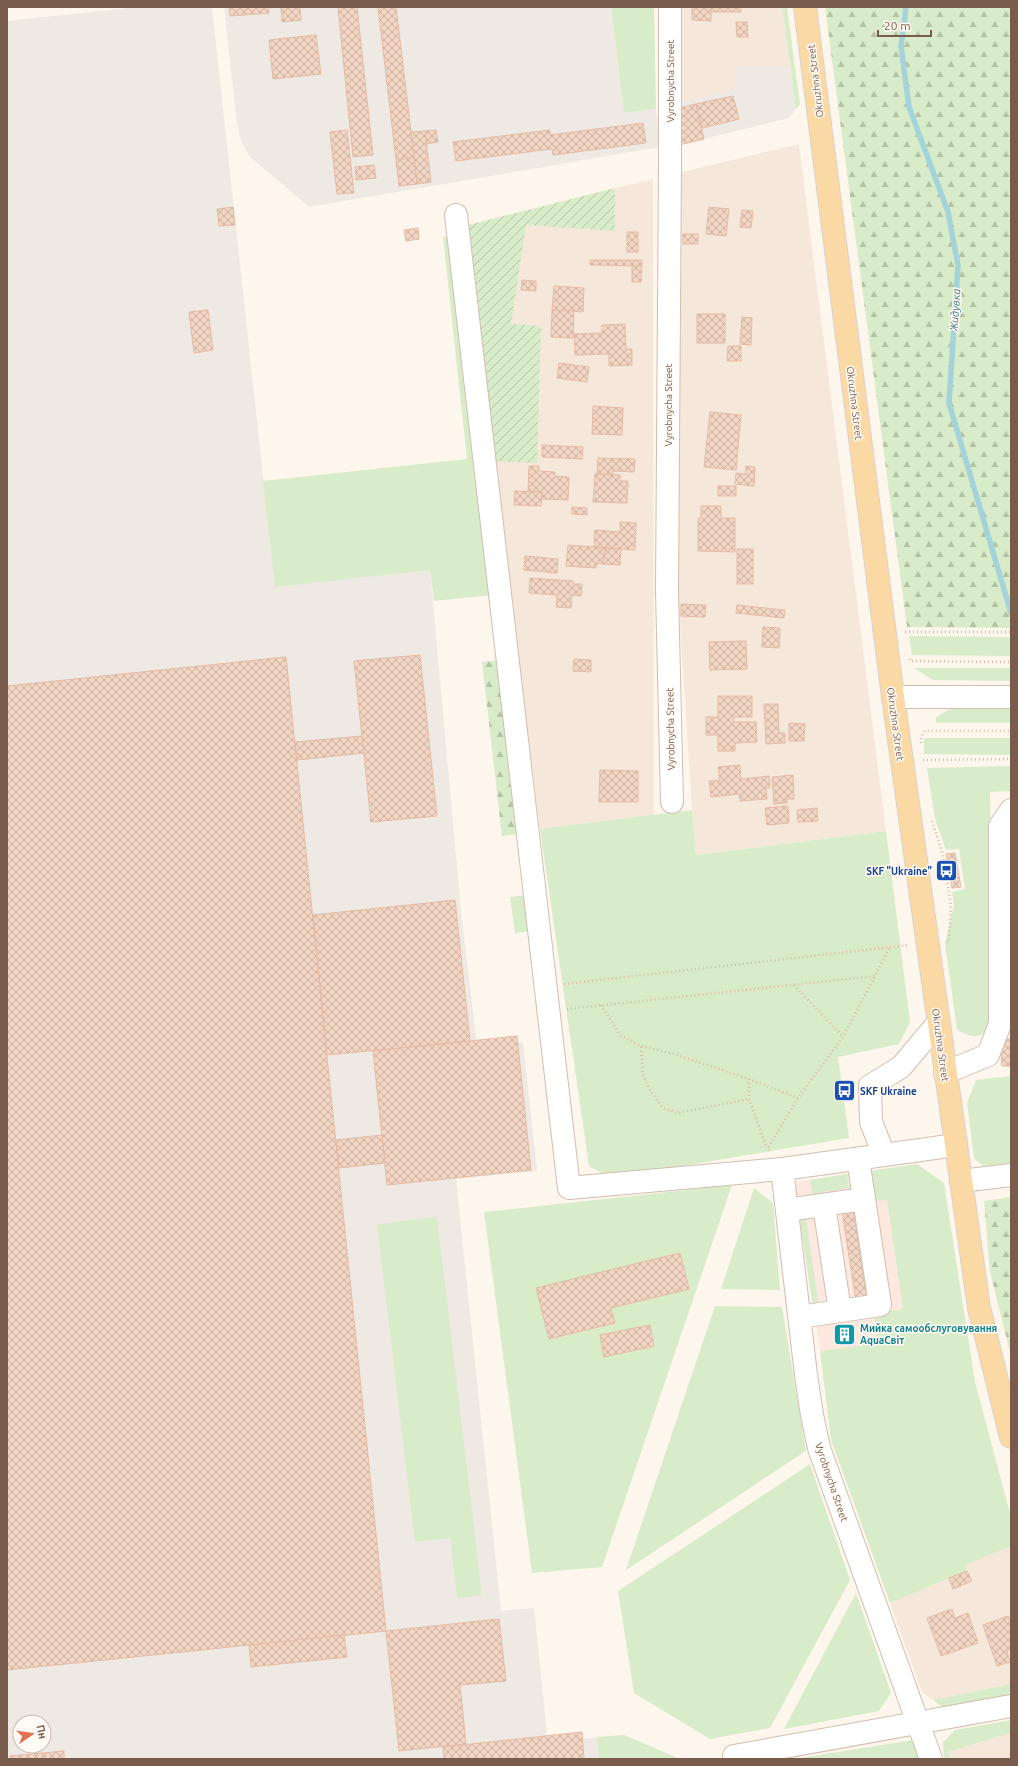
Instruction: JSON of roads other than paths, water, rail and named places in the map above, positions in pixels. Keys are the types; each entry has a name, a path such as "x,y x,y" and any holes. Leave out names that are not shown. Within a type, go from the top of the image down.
{"main road":[{"name":"Okruzhna Street","path":"806,7 893,697 945,1073 979,1308 1011,1437"}],"street":[{"name":"Vyrobnycha Street","path":"670,7 667,591 672,802"},
{"path":"456,215 548,1011 570,1188 782,1169 956,1145"},
{"path":"893,697 1011,697"},
{"path":"945,1073 988,1055 1000,1024 1000,826 1011,810"},
{"path":"884,1155 871,1122 870,1086 901,1067 938,1023"},
{"path":"800,1317 880,1305 858,1159"},
{"name":"Vyrobnycha Street","path":"782,1169 812,1415 819,1448 916,1722 931,1759"},
{"path":"961,1181 1011,1175"},
{"path":"787,1210 864,1199"},
{"path":"824,1205 840,1311"},
{"path":"735,1759 734,1756 1011,1706"}],"waterway":[{"name":"Жидувка","path":"906,7 901,46 909,107 948,212 958,265 949,403 1011,613"}],"place":[{"name":"SKF \"Ukraine\"","path":"947,871"},
{"name":"SKF Ukraine","path":"844,1091"},
{"name":"Мийка самообслуговування AquaСвіт","path":"845,1334"}]}
